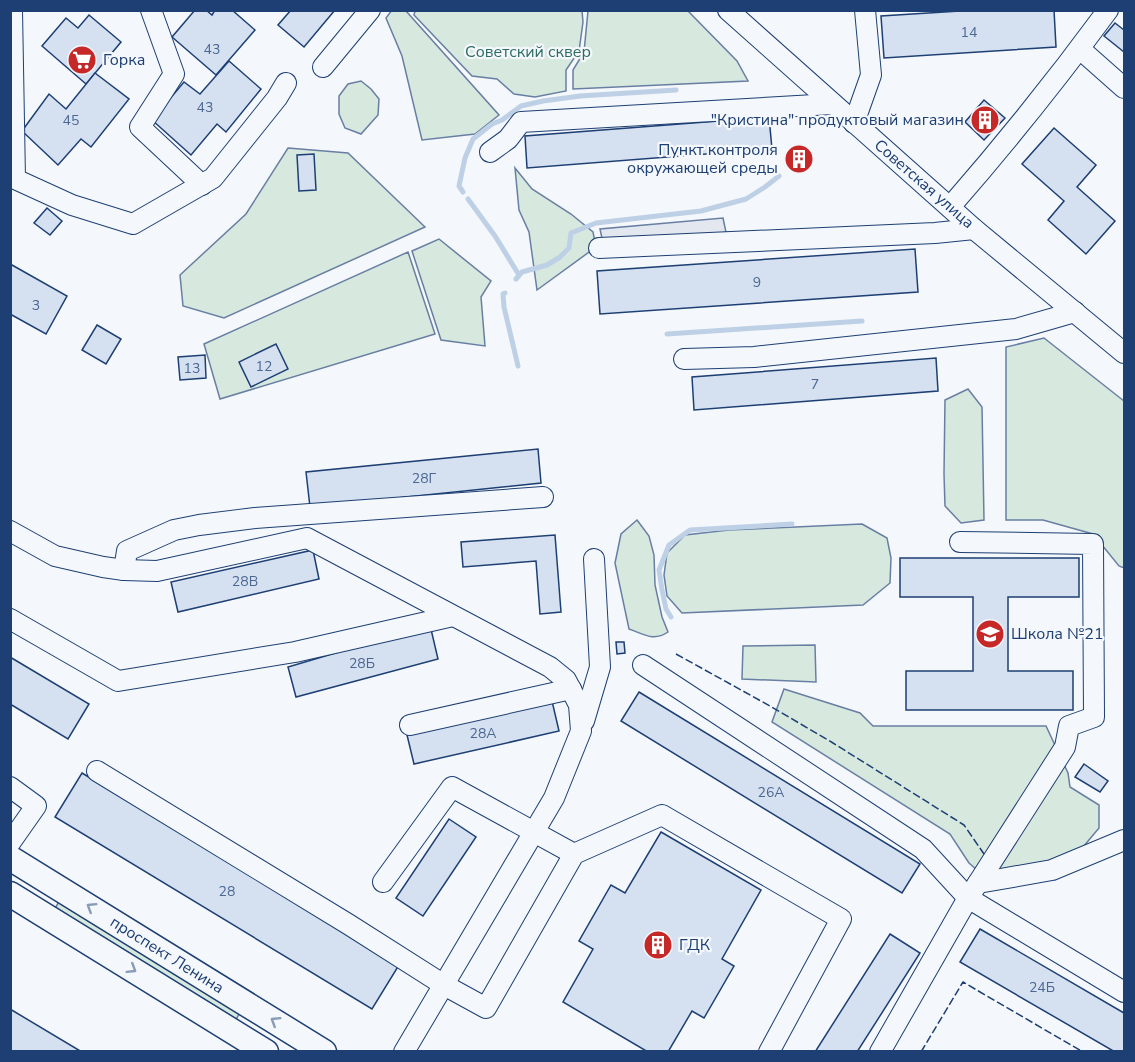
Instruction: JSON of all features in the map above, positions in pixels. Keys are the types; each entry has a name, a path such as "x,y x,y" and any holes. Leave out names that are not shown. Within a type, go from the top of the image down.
{"main road":[{"name":"проспект Ленина","path":"10,858 324,1052"},
{"name":"проспект Ленина","path":"10,894 250,1048"}],"street":[{"path":"12,10 15,179 72,205 133,224 213,178 277,98 286,83"},
{"path":"151,10 174,74 140,127 202,184"},
{"path":"323,67 370,10"},
{"name":"Советская улица","path":"728,10 974,229 1125,353"},
{"path":"854,123 871,75 866,10"},
{"path":"950,207 1080,49 1108,10"},
{"path":"1080,49 1125,88"},
{"path":"490,153 508,139 521,122 832,104"},
{"path":"599,248 935,233 974,229"},
{"path":"684,360 754,357 1016,329 1075,312"},
{"path":"124,570 127,551 174,530 199,525 255,518 543,497"},
{"path":"10,531 55,556 124,570 157,571 307,538 550,667 566,680 579,705 581,731"},
{"path":"880,1052 973,891 1065,747 1069,726 1094,717 1093,543 960,542"},
{"path":"404,1052 554,798 581,731 600,667 594,559"},
{"path":"10,619 118,681 295,652 453,616"},
{"path":"643,665 923,849 973,891 1125,992"},
{"path":"410,725 571,689"},
{"path":"97,771 444,985 486,1008 574,854 662,815 841,919 769,1052"},
{"path":"10,787 36,806 10,843"},
{"path":"383,882 453,787 574,854"},
{"path":"973,891 1052,870 1125,840"}],"green space":[{"path":"392,10 406,11 499,115 475,134 422,140 402,56 386,18"},
{"name":"Советский сквер","path":"415,11 582,11 583,22 579,51 566,70 566,91 535,97 514,94 497,79 472,76 414,15"},
{"path":"588,11 688,11 737,61 748,81 573,89 573,70 584,52"},
{"path":"361,81 379,99 378,115 361,134 345,128 339,114 339,96 348,84"},
{"path":"288,148 348,153 425,227 224,318 183,306 180,275 246,214"},
{"path":"515,168 532,189 571,214 593,232 596,247 537,290 529,232 519,210"},
{"path":"439,239 491,281 481,297 485,346 441,340 412,251"},
{"path":"408,252 435,334 220,399 204,344"},
{"path":"1044,338 1124,401 1124,568 1119,566 1093,534 1043,520 1006,520 1006,347"},
{"path":"968,389 982,407 984,520 961,523 945,506 945,400"},
{"path":"637,520 649,536 654,555 655,585 668,632 653,637 629,629 615,563 621,534"},
{"path":"862,524 887,538 891,558 890,583 863,605 682,613 667,596 664,575 667,553 685,535 729,530"},
{"path":"815,645 816,682 742,679 743,646"},
{"path":"784,689 860,713 873,726 1046,726 1068,773 1070,787 1099,805 1099,828 1078,853 1013,872 977,870 969,863 950,834 772,722"},
{"path":"60,900 241,1011 235,1021 54,910"}],"shaded area":[{"path":"723,218 728,242 604,248 600,229"}],"building":[{"path":"195,10 206,10 212,15 215,10 232,10 255,30 216,75 172,37"},
{"path":"291,10 335,10 304,47 278,25"},
{"path":"976,10 1054,10 1056,47 884,58 881,16"},
{"name":"Горка","path":"89,15 121,42 86,84 42,46 66,18 78,28"},
{"path":"1115,23 1124,30 1124,52 1104,36"},
{"path":"229,61 261,89 226,132 217,124 191,155 152,120 184,82 200,94"},
{"path":"95,73 129,99 91,147 81,139 58,165 22,131 49,94 66,109"},
{"name":"\"Кристина\" продуктовый магазин","path":"984,100 1005,118 984,140 965,122"},
{"path":"769,117 772,149 527,168 525,136"},
{"path":"1054,128 1096,165 1077,187 1115,221 1086,254 1048,220 1064,201 1022,164"},
{"path":"314,154 316,190 299,191 297,155"},
{"path":"47,208 62,221 50,235 34,223"},
{"path":"915,249 918,292 600,314 597,271"},
{"path":"12,265 67,296 46,334 10,314 10,266"},
{"path":"97,325 121,339 106,364 82,350"},
{"path":"276,344 288,369 251,387 239,362"},
{"path":"205,355 206,378 180,380 178,357"},
{"path":"936,358 938,391 694,410 692,377"},
{"path":"538,449 541,483 310,507 306,472"},
{"path":"555,535 561,612 540,614 536,561 463,567 461,542"},
{"path":"313,550 319,579 178,612 171,582"},
{"name":"Школа №21","path":"900,558 1079,558 1079,597 1008,597 1008,671 1073,671 1073,710 906,710 906,671 973,671 973,597 900,597"},
{"path":"430,625 438,659 296,697 288,667"},
{"path":"616,642 624,642 625,653 617,654"},
{"path":"10,657 89,704 68,739 10,704"},
{"path":"639,692 920,864 902,893 621,721"},
{"path":"552,701 559,731 414,764 407,735"},
{"path":"1084,764 1108,781 1100,792 1075,777"},
{"path":"82,773 399,965 372,1009 55,817"},
{"path":"449,819 476,837 423,916 396,898"},
{"name":"ГДК","path":"661,832 761,890 722,959 734,966 704,1018 692,1011 668,1052 648,1052 563,1002 593,949 579,941 611,885 625,893"},
{"path":"980,929 1124,1013 1124,1052 1115,1052 960,962"},
{"path":"890,934 920,953 857,1052 815,1052"},
{"path":"10,1009 82,1052 10,1052"}],"waterway":[{"path":"463,192 459,186 465,158 473,139 521,106 580,96 676,90"},
{"path":"516,279 522,272 547,265 560,257 569,248 571,233 596,223 701,211 746,199 779,176"},
{"path":"468,199 495,236 519,275"},
{"path":"505,293 503,294 504,307 518,366"},
{"path":"667,334 862,321"},
{"path":"671,617 666,609 659,570 669,545 690,530 792,524"}],"fence":[{"path":"676,654 833,743 964,825 984,854"},
{"path":"921,1052 963,982 1083,1052"}],"place":[{"name":"Горка","path":"82,60"},
{"name":"\"Кристина\" продуктовый магазин","path":"985,120"},
{"name":"Пункт контроля окружающей среды","path":"799,159"},
{"name":"Школа №21","path":"990,634"},
{"name":"ГДК","path":"658,945"}]}
